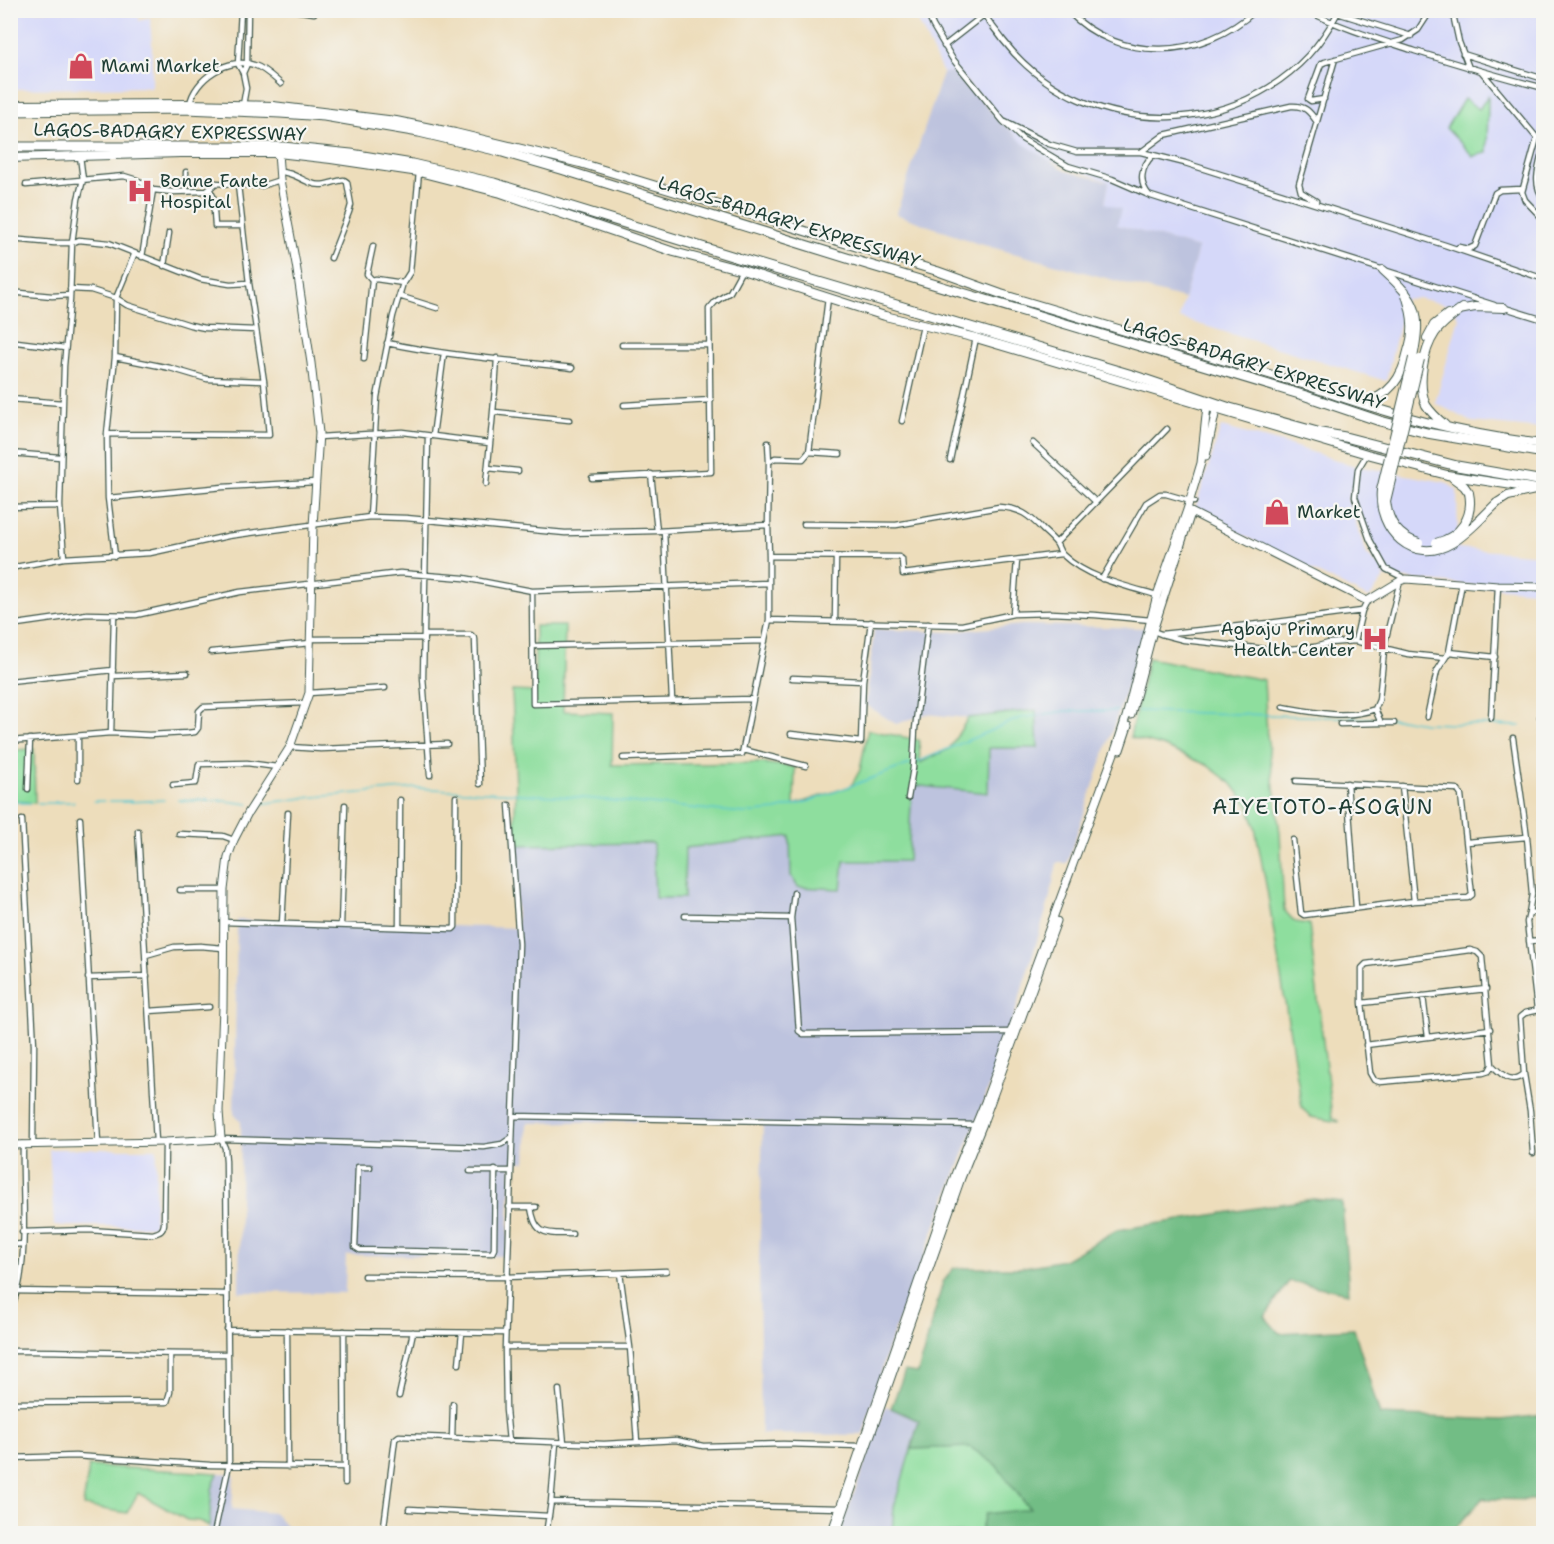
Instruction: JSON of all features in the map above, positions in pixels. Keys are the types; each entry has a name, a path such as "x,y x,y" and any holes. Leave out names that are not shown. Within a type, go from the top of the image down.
{"highway":[{"name":"LAGOS-BADAGRY EXPRESSWAY","path":"10,111 188,107 324,116 419,132 499,151 1295,393 1380,421 1427,433 1544,453"},
{"name":"LAGOS-BADAGRY EXPRESSWAY","path":"10,147 283,147 351,154 412,164 494,183 1132,375 1241,411 1542,487"},
{"path":"181,153 246,147"}],"main road":[{"name":"LAGOS-BADAGRY EXPRESSWAY","path":"10,105 188,107 243,105 333,112 396,121 477,138 570,160 937,271 1001,294 1309,386 1358,404 1447,427 1544,444"},
{"name":"LAGOS-BADAGRY EXPRESSWAY","path":"10,158 181,153 278,153 419,172 494,191 675,252 742,270 828,298 923,326 976,338 1216,410"},
{"path":"1383,270 1405,291 1414,306 1418,320 1416,359 1386,501 1388,514 1394,527 1404,537 1420,544 1436,543 1455,535 1465,523 1469,512 1469,493 1464,486 1447,475"},
{"path":"1358,404 1387,392 1402,372 1413,327 1405,291"},
{"path":"1504,308 1463,309 1445,316 1434,325 1416,359 1381,490 1381,509 1385,522 1395,537 1419,549 1435,549 1459,538 1497,503 1514,495 1542,487"},
{"path":"1447,427 1426,404 1423,372 1427,352 1434,335 1447,320 1463,309"},
{"path":"1216,410 1447,475 1542,487"}],"street":[{"path":"241,10 238,64 243,73 246,88 243,105"},
{"path":"243,73 247,64 248,10"},
{"path":"293,10 314,13"},
{"path":"945,10 927,13 944,46 1003,121 1035,148 1068,166 1112,179 1151,196 1544,320"},
{"path":"944,46 982,12 990,10"},
{"path":"1067,10 1088,28 1112,40 1140,48 1164,49 1208,42 1234,28 1256,10"},
{"path":"1306,10 1332,24 1482,72 1544,88"},
{"path":"1328,10 1411,36"},
{"path":"1324,99 1311,101 1308,99 1321,64 1411,36 1418,30 1431,10"},
{"path":"1452,10 1463,54 1469,68"},
{"path":"982,12 1008,46 1030,69 1076,100 1105,110 1136,116 1166,117 1195,115 1227,107 1255,96 1297,65 1332,24 1337,14"},
{"path":"1463,54 1544,79"},
{"path":"1325,207 1303,194 1299,184 1335,59"},
{"path":"188,107 202,81 219,69 238,64 253,64 281,84"},
{"path":"1482,72 1537,138 1522,189 1525,200 1544,220"},
{"path":"1141,152 1164,135 1291,106 1301,106 1317,122"},
{"path":"1003,121 1049,144 1068,150 1091,153 1141,152 1185,163 1445,245 1544,279"},
{"path":"1542,195 1537,183 1544,146"},
{"path":"214,1533 229,1465 226,1161 225,1148 221,1139 219,1111 224,890 228,857 234,840 248,813 290,747 309,693 313,526 319,437 302,300 278,153"},
{"path":"1151,196 1144,188 1142,174 1145,164 1153,155"},
{"path":"64,558 60,506 60,457 72,243 83,180 80,156"},
{"path":"186,172 186,192"},
{"path":"26,185 129,177 153,190 186,192 210,190 216,183 267,185 290,172 311,183 322,185 344,180 347,182 351,205 331,258"},
{"path":"370,517 377,397 399,296 410,272 419,172"},
{"path":"106,434 200,433 268,436 270,433 238,185"},
{"path":"1445,245 1468,249 1475,246 1494,193 1500,190 1522,189"},
{"path":"142,257 153,190"},
{"path":"210,190 213,196 215,226 242,226"},
{"path":"164,266 169,233"},
{"path":"10,239 28,242 72,243 79,240 109,243 190,276 230,284 249,283"},
{"path":"364,359 372,280 367,274 373,246"},
{"path":"115,556 108,498 106,434 115,357 116,298 134,255"},
{"path":"592,478 711,472 709,309 730,292 742,270"},
{"path":"372,280 403,283"},
{"path":"10,292 52,296 90,290 116,298 127,305 190,325 205,328 256,330"},
{"path":"399,296 437,308"},
{"path":"769,462 776,458 803,459 809,452 828,298"},
{"path":"902,421 923,326"},
{"path":"950,460 976,338"},
{"path":"17,342 65,348"},
{"path":"387,343 444,353 572,368"},
{"path":"622,345 709,345"},
{"path":"430,775 423,677 427,520 430,436 444,353"},
{"path":"115,357 170,368 207,379 264,381"},
{"path":"486,484 489,443 495,412 497,358"},
{"path":"10,399 63,403"},
{"path":"624,405 711,400"},
{"path":"1192,501 1203,450 1207,406"},
{"path":"979,1125 1116,748 1160,592 1204,465 1216,410"},
{"path":"495,412 569,420"},
{"path":"1056,543 1167,429"},
{"path":"319,437 402,432 489,443"},
{"path":"623,758 740,755 744,750 769,620 768,443"},
{"path":"1033,443 1096,502"},
{"path":"809,452 840,454"},
{"path":"10,453 60,457"},
{"path":"1367,454 1358,469 1355,497 1370,540 1386,569 1403,580 1544,587"},
{"path":"488,468 518,471"},
{"path":"651,474 657,531"},
{"path":"108,498 223,487 316,483"},
{"path":"1102,579 1146,503 1160,494 1192,501"},
{"path":"10,507 60,506"},
{"path":"804,524 896,525 999,507 1010,508 1029,515 1056,543 1061,554 1102,579 1160,592"},
{"path":"1189,510 1367,601"},
{"path":"10,568 64,558 150,553 228,536 370,517 565,533 664,531 768,525"},
{"path":"664,531 672,700"},
{"path":"769,556 899,557 902,559 903,574 1061,554"},
{"path":"835,621 836,557"},
{"path":"1013,614 1017,560"},
{"path":"10,625 77,615 136,615 240,592 400,573 464,578 532,591 770,582"},
{"path":"1355,641 1362,611 1367,601 1403,580"},
{"path":"1381,722 1377,712 1386,638 1403,580"},
{"path":"1427,717 1437,671 1449,652 1462,583"},
{"path":"1491,718 1498,586"},
{"path":"532,591 532,704 753,699"},
{"path":"1161,634 1362,611"},
{"path":"769,620 963,625 1013,614 1095,615 1153,621"},
{"path":"111,733 114,615"},
{"path":"836,1533 946,1209 1124,739 1153,631 1153,621"},
{"path":"790,734 861,742 863,681 871,622"},
{"path":"908,798 928,624"},
{"path":"1153,631 1184,640 1274,650 1355,641 1429,658 1445,658"},
{"path":"211,652 311,641 471,635 475,639 480,784"},
{"path":"532,646 765,641"},
{"path":"1449,652 1495,657"},
{"path":"10,681 113,673 187,673"},
{"path":"792,678 863,681"},
{"path":"309,693 385,688"},
{"path":"10,741 111,733 149,735 195,732 198,728 199,711 203,707 306,703"},
{"path":"1283,707 1334,714 1377,712"},
{"path":"1340,724 1394,723"},
{"path":"78,736 78,779"},
{"path":"1513,738 1527,837 1532,894 1527,922 1537,1009"},
{"path":"28,789 30,740"},
{"path":"290,747 321,749 447,744"},
{"path":"744,750 806,766"},
{"path":"173,785 195,783 199,764 247,763 278,767"},
{"path":"1293,840 1301,913 1307,916 1356,907 1470,897 1472,893 1461,795 1457,789 1296,781"},
{"path":"1347,783 1356,907"},
{"path":"1402,786 1414,901"},
{"path":"223,922 452,929 455,927 456,797"},
{"path":"399,926 400,800"},
{"path":"341,925 345,805"},
{"path":"509,805 519,929 505,1333 506,1410 509,1441"},
{"path":"282,924 288,813"},
{"path":"80,819 98,1143"},
{"path":"22,820 34,1046 33,1144"},
{"path":"138,831 156,1142"},
{"path":"179,834 223,836 234,840"},
{"path":"1467,842 1527,837"},
{"path":"180,890 224,890"},
{"path":"794,892 791,918 800,1033 1011,1032"},
{"path":"1529,913 1544,912"},
{"path":"685,916 791,918"},
{"path":"1529,941 1544,940"},
{"path":"146,955 174,947 223,948"},
{"path":"1470,950 1482,957 1486,989 1492,1065 1490,1071 1380,1082 1374,1080 1370,1073 1362,1003 1360,972 1366,964 1470,950"},
{"path":"88,978 147,976"},
{"path":"1362,1003 1486,989"},
{"path":"1423,996 1428,1037"},
{"path":"149,1011 209,1007"},
{"path":"1533,1153 1520,1017 1525,1012 1544,1008"},
{"path":"1366,1045 1490,1029"},
{"path":"1492,1065 1503,1077 1510,1079 1519,1079 1524,1074"},
{"path":"513,1116 979,1125"},
{"path":"10,1145 221,1139 484,1148 502,1144 512,1137"},
{"path":"22,1233 88,1230 159,1233 163,1230 164,1224 165,1142"},
{"path":"10,1319 13,1291 20,1279 22,1144"},
{"path":"370,1167 358,1167 354,1243 357,1249 424,1253 507,1251"},
{"path":"493,1251 495,1170"},
{"path":"470,1171 510,1171"},
{"path":"509,1207 534,1207 533,1222 539,1229 546,1233 572,1234"},
{"path":"10,1245 22,1244"},
{"path":"364,1276 507,1277 666,1271"},
{"path":"620,1274 630,1347 637,1442"},
{"path":"13,1291 226,1294"},
{"path":"227,1330 505,1333"},
{"path":"287,1330 288,1467"},
{"path":"344,1331 345,1483"},
{"path":"399,1396 413,1332"},
{"path":"459,1364 462,1333"},
{"path":"505,1347 630,1347"},
{"path":"10,1351 76,1350 101,1353 227,1354"},
{"path":"10,1403 167,1402 170,1354"},
{"path":"559,1390 564,1443"},
{"path":"452,1438 453,1404"},
{"path":"383,1533 395,1439 399,1436 556,1443 604,1444 676,1440 703,1446 783,1444 864,1447"},
{"path":"546,1533 556,1443"},
{"path":"831,1533 864,1447"},
{"path":"10,1458 75,1456 229,1465 345,1467"},
{"path":"551,1502 841,1508"},
{"path":"409,1509 549,1516"}],"shaded area":[{"name":"Mami Market","path":"11,11 139,11 139,21 150,17 152,87 11,89"},
{"path":"917,11 1543,11 1543,429 1472,422 1435,403 1459,318 1452,306 1418,298 1405,299 1386,381 1179,318 1198,248 1117,225 1105,204 1109,182 1046,159 1023,144 958,72 943,73 918,21"},
{"path":"958,72 989,109 1024,144 1066,171 1109,182 1105,203 1121,209 1117,225 1198,248 1184,299 976,243 896,214 943,73"},
{"path":"1221,427 1290,445 1355,466 1354,474 1356,466 1445,482 1457,490 1458,548 1541,555 1543,520 1543,590 1533,591 1385,577 1384,569 1372,552 1351,499 1352,482 1348,500 1367,555 1383,569 1384,578 1369,598 1272,551 1195,509"},
{"path":"1022,625 1147,628 1067,863 1057,863 1049,901 1003,1052 887,1351 863,1435 761,1434 759,1266 763,1121 668,1120 528,1123 526,1162 512,1161 507,1256 346,1255 345,1293 239,1292 241,1122 234,1114 237,920 517,928 514,845 653,843 655,898 684,898 685,848 791,836 791,876 844,861 911,784 988,793 989,748 1037,748 1036,710 968,718 927,714 896,724 866,705 874,629 948,632"},
{"path":"49,1149 157,1149 154,1226 54,1226"},
{"path":"886,1406 919,1421 894,1507 892,1533 839,1534"},
{"path":"218,1473 234,1474 232,1509 274,1513 292,1533 208,1534 212,1489"}],"green space":[{"path":"1488,96 1487,153 1473,156 1446,128 1464,99 1479,109"},
{"path":"535,626 565,626 563,711 613,713 612,765 761,763 795,767 794,805 851,786 860,770 868,730 919,740 920,763 949,749 968,718 1036,710 1038,748 989,748 988,793 912,785 908,861 844,861 841,889 798,887 791,876 790,836 685,848 684,898 655,898 653,843 514,845 516,787 512,691 535,692"},
{"path":"1148,658 1264,680 1267,734 1280,833 1284,910 1295,922 1309,924 1332,1117 1339,1122 1311,1117 1302,1108 1267,890 1255,827 1248,805 1232,784 1207,765 1162,746 1130,737"},
{"path":"34,749 35,803 11,801 11,750"},
{"path":"1313,1199 1342,1202 1349,1293 1289,1281 1265,1317 1279,1333 1354,1329 1380,1415 1501,1420 1543,1415 1543,1500 1482,1499 1451,1533 980,1533 985,1514 1030,1509 996,1465 970,1447 911,1449 919,1421 891,1408 905,1371 918,1373 943,1282 954,1268 1019,1268 1064,1260 1117,1230"},
{"path":"970,1447 996,1465 1030,1510 985,1514 980,1533 892,1534 894,1507 911,1449"},
{"path":"89,1466 218,1473 212,1489 209,1526 199,1521 187,1520 138,1493 127,1513 83,1506"}],"waterway":[{"path":"915,763 1020,718 1065,711 1117,711"},
{"path":"1138,711 1401,719 1424,723 1520,726"},
{"path":"260,804 416,788 572,797 744,813 776,810 810,801 910,764"},
{"path":"145,801 164,800"},
{"path":"178,800 206,800"},
{"path":"182,801 215,800 211,800"},
{"path":"217,800 249,804"},
{"path":"10,801 29,803"},
{"path":"94,801 104,801"},
{"path":"109,801 131,801"},
{"path":"122,802 151,801"},
{"path":"55,802 74,802"},
{"path":"20,803 31,803"},
{"path":"37,803 50,803"},
{"path":"41,803 58,803"}],"place":[{"name":"Mami Market","path":"81,66"},
{"name":"Bonne Fante Hospital","path":"140,191"},
{"name":"Market","path":"1277,512"},
{"name":"Agbaju Primary Health Center","path":"1375,639"}],"district":[{"name":"AIYETOTO-ASOGUN","path":"1323,807"}]}
